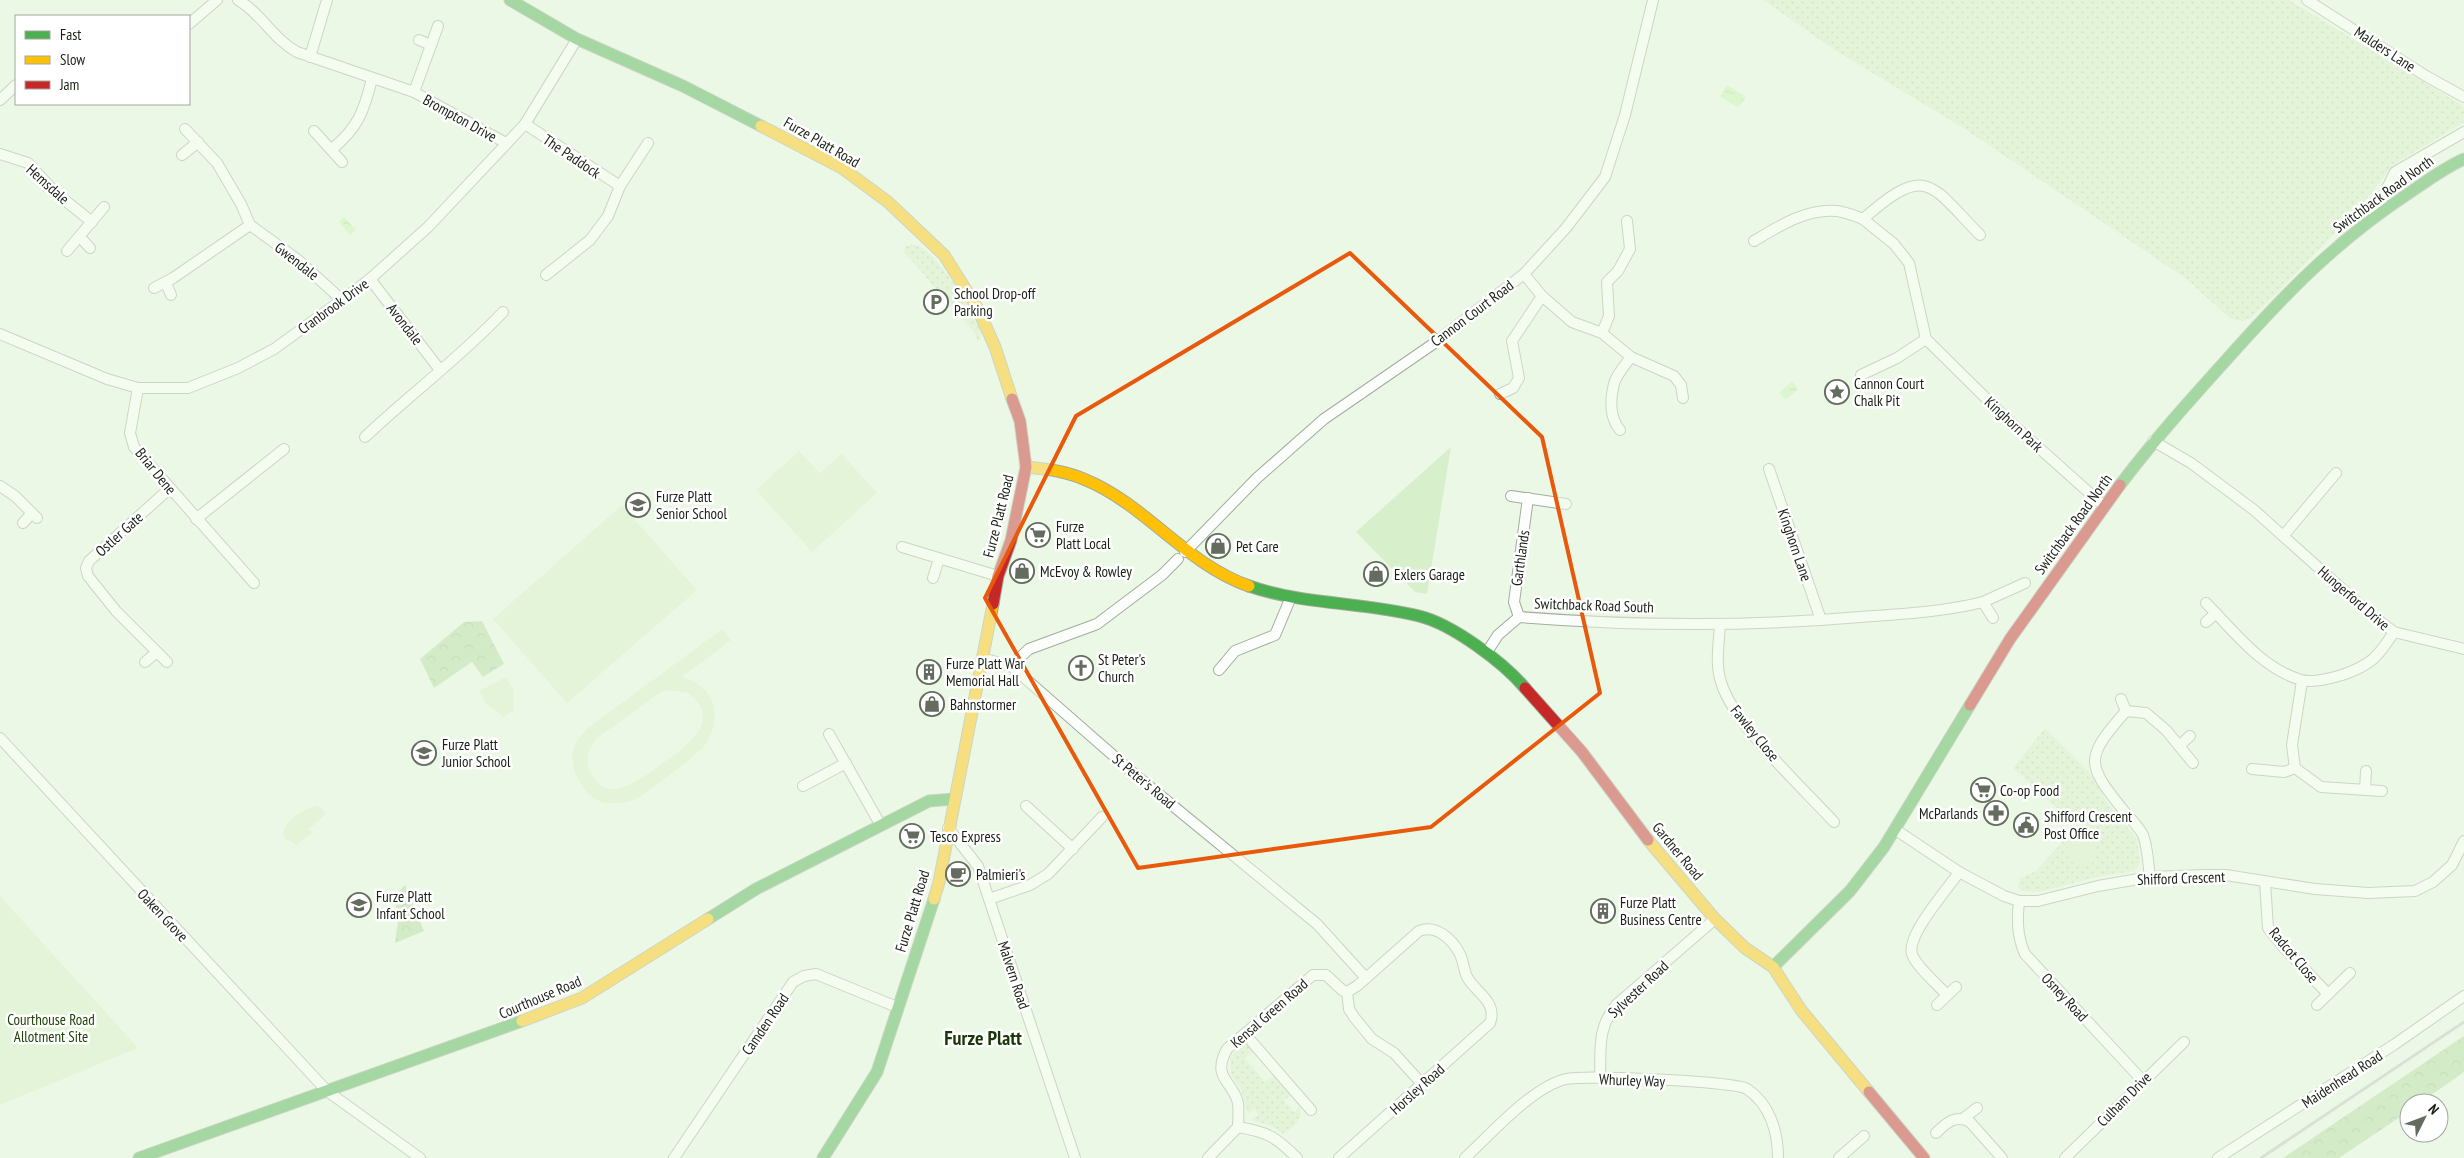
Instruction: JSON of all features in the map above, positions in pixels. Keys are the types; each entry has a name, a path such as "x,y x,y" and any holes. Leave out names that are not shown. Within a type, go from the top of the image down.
{"main road":[{"name":"Furze Platt Road","path":"510,0 577,38 683,86 842,168 888,202 919,229 944,256 978,309 1003,364 1018,412 1026,467 1011,540 998,576 939,882 877,1072 823,1158"},
{"name":"Switchback Road North","path":"1773,967 1850,891 1896,830 2010,639 2104,506 2153,441 2288,291 2339,244 2374,216 2449,166 2464,159"},
{"path":"1026,467 1046,467 1076,475 1115,494 1182,556 1234,580 1271,593 1291,597 1389,609 1421,616 1444,626 1487,652"},
{"name":"Gardner Road","path":"1487,652 1518,679 1582,752 1656,851 1715,919 1744,948 1773,967 1801,1010 1924,1158"},
{"name":"Courthouse Road","path":"139,1158 582,998 756,888 929,801 954,799"}],"street":[{"path":"190,23 217,0"},
{"name":"Brompton Drive","path":"238,0 246,5 284,46 372,80 414,92 506,143"},
{"path":"310,57 327,0"},
{"name":"Cannon Court Road","path":"1011,666 1029,649 1097,624 1162,575 1257,478 1324,419 1433,344 1524,274 1566,228 1605,177 1625,115 1653,0"},
{"name":"Malders Lane","path":"2307,0 2426,76 2464,97"},
{"name":"Brompton Drive","path":"414,92 438,26"},
{"name":"Cranbrook Drive","path":"0,334 106,379 138,388 188,388 238,368 274,349 370,279 440,215 525,124 577,38"},
{"path":"420,40 431,46"},
{"path":"332,149 349,135 364,111 372,80"},
{"path":"0,100 15,86"},
{"name":"The Paddock","path":"525,124 620,186"},
{"path":"154,288 166,283 250,225 241,204 217,163 184,129"},
{"path":"314,131 342,162"},
{"path":"2374,216 2395,172 2464,132"},
{"path":"182,155 198,142"},
{"path":"546,275 590,240 608,216 620,186 648,143"},
{"name":"Hemsdale","path":"0,154 28,163 56,193 92,222"},
{"path":"1864,219 1882,202 1903,189 1917,184 1933,187 1980,235"},
{"path":"67,251 104,207"},
{"path":"1754,241 1795,218 1817,212 1838,211 1864,219 1894,244 1909,263 1926,339 1897,358 1861,375"},
{"path":"1602,333 1609,316 1607,282 1618,271 1630,249 1627,221"},
{"name":"Gwendale","path":"250,225 297,259 342,300"},
{"path":"80,237 90,248"},
{"path":"1524,274 1542,296 1572,322 1602,333 1631,357 1674,376 1681,385 1683,398"},
{"name":"Avondale","path":"370,279 440,370"},
{"path":"166,283 171,295"},
{"path":"1500,394 1512,388 1520,378 1512,341 1542,296"},
{"path":"365,437 440,370 474,343 503,312"},
{"name":"Kinghorn Park","path":"1926,339 2009,421 2104,506"},
{"path":"1620,430 1613,422 1611,411 1614,383 1631,357"},
{"name":"Briar Dene","path":"138,388 130,433 134,447 169,489 254,583"},
{"name":"Hungerford Drive","path":"2153,441 2191,463 2284,535 2369,613 2394,632 2464,649"},
{"path":"196,519 284,449"},
{"name":"Kinghorn Lane","path":"1769,468 1820,620"},
{"path":"2284,535 2336,473"},
{"path":"0,486 15,496 35,516 23,523"},
{"name":"Ostler Gate","path":"167,662 116,611 88,576 86,568 89,561 169,489"},
{"path":"1511,496 1566,504"},
{"name":"Garthlands","path":"1519,617 1514,602 1528,498"},
{"path":"902,547 998,576"},
{"path":"933,578 939,559"},
{"name":"Switchback Road South","path":"1487,652 1498,635 1519,617 1604,624 1720,624 1820,620 1953,610 1984,602 2025,583"},
{"path":"1218,670 1235,652 1275,635 1291,597"},
{"path":"1984,602 1993,618"},
{"path":"2206,603 2251,649 2274,667 2302,681 2334,678 2359,669 2379,655 2394,632"},
{"path":"2206,622 2216,612"},
{"name":"Fawley Close","path":"1720,624 1718,658 1720,681 1728,700 1747,728 1834,822"},
{"path":"144,662 156,652"},
{"name":"St Peter's Road","path":"982,658 1011,666 1139,778 1330,936 1366,978"},
{"path":"2302,681 2292,745 2295,768 2321,787 2382,791"},
{"path":"2121,699 2126,711"},
{"path":"2126,711 2146,713 2166,730 2194,763"},
{"path":"2126,711 2100,741 2094,760 2102,784 2142,834 2150,877"},
{"path":"829,734 880,824"},
{"path":"2179,746 2190,736"},
{"name":"Oaken Grove","path":"0,738 327,1091 420,1158"},
{"path":"803,786 846,764"},
{"path":"2252,769 2284,772 2295,768"},
{"path":"2365,790 2366,771"},
{"path":"1026,806 1073,849"},
{"path":"989,899 1030,885 1048,874 1102,817"},
{"name":"Malvern Road","path":"948,828 978,866 1075,1158"},
{"name":"Shifford Crescent","path":"1896,830 1959,872 2004,896 2019,901 2038,901 2098,886 2150,877 2226,875 2265,882 2368,893 2415,891 2433,882 2452,865 2464,841"},
{"path":"1947,995 1912,956 1911,944 1919,928 1959,872"},
{"name":"Radcot Close","path":"2265,882 2268,928 2284,949 2328,994"},
{"name":"Osney Road","path":"2019,901 2017,923 2019,942 2024,954 2142,1080"},
{"name":"Sylvester Road","path":"1600,1078 1601,1033 1605,1019 1616,1005 1715,919"},
{"name":"Horsley Road","path":"1339,1158 1487,1027 1492,1018 1491,1007 1468,977 1460,954 1445,936 1434,930 1419,931 1366,978"},
{"name":"Radcot Close","path":"2317,1004 2350,973"},
{"name":"Camden Road","path":"674,1158 793,982 804,976 816,974 897,1007"},
{"name":"Kensal Green Road","path":"1238,1127 1238,1102 1222,1072 1222,1058 1227,1049 1316,974 1326,975 1342,990 1347,992"},
{"path":"1366,978 1347,992 1349,1009 1372,1039 1394,1053 1423,1085"},
{"path":"1937,1005 1956,987"},
{"name":"Maidenhead Road","path":"2218,1158 2395,1044 2464,996"},
{"path":"1245,1034 1311,1110"},
{"name":"Culham Drive","path":"2065,1158 2142,1080 2184,1042"},
{"name":"Whurley Way","path":"1465,1158 1537,1092 1566,1080 1600,1078 1678,1081 1745,1087 1763,1104 1774,1126 1778,1158"},
{"path":"1964,1118 1976,1108"},
{"path":"1936,1132 1956,1118 1964,1118 1970,1122 2002,1158"},
{"path":"1208,1158 1238,1127 1262,1131 1274,1137 1297,1158"},
{"path":"1840,1158 1864,1136"}],"highlighted area":[{"path":"1350,253 1542,437 1600,693 1431,827 1138,868 985,598 1076,416"}],"green space":[{"path":"1763,0 2289,0 2460,104 2464,109 2464,122 2393,165 2362,205 2277,293 2251,318 2242,321 2231,319 2185,278 1965,129 1833,49"},
{"path":"911,244 920,247 931,255 951,280 983,331 978,342 975,333 904,252 905,247"},
{"path":"1451,447 1427,594 1415,592 1356,532"},
{"path":"799,451 820,473 842,454 877,493 812,552 756,490"},
{"path":"622,505 697,590 567,703 493,619"},
{"path":"482,621 504,664 483,677 472,662 434,688 420,659 464,622"},
{"path":"722,629 731,640 682,677 694,682 703,689 710,697 714,706 715,717 709,738 702,749 656,786 637,798 631,801 604,803 590,795 585,789 576,774 573,757 577,741 587,729","holes":["668,690 688,693 698,703 703,713 702,723 698,732 690,741 672,757 635,782 615,789 605,788 597,782 590,771 588,762 591,746 596,739 661,692"]},
{"path":"506,677 514,691 513,711 503,717 486,703 479,691"},
{"path":"2045,728 2090,773 2108,804 2137,839 2140,863 2134,871 2097,877 2039,892 2022,891 2018,887 2020,878 2036,871 2077,826 2013,768"},
{"path":"318,805 326,814 309,829 312,832 297,845 286,839 283,834 291,819 301,812"},
{"path":"2082,836 2093,840 2097,851 2093,862 2082,866 2071,862 2067,851 2071,840"},
{"path":"405,885 424,931 395,943 399,914 392,898"},
{"name":"Courthouse Road Allotment Site","path":"0,896 138,1048 0,1105"},
{"path":"2464,1036 2464,1072 2434,1093 2399,1093 2399,1118 2339,1158 2283,1158"},
{"path":"1243,1044 1247,1044 1253,1051 1245,1058 1265,1082 1274,1076 1279,1078 1290,1095 1284,1101 1294,1112 1300,1107 1299,1119 1284,1134 1269,1125 1252,1120 1259,1115 1254,1109 1248,1114 1241,1089 1231,1075 1230,1057"}],"water":[{"path":"1727,85 1746,97 1738,108 1720,96"},
{"path":"344,217 356,230 350,235 339,222"},
{"path":"1792,381 1798,389 1786,400 1779,393"}],"railway":[{"path":"2261,1158 2464,1022"}],"traffic: fast":[{"path":"510,0 577,39 683,86 761,126"},
{"path":"2120,485 2200,389 2270,312 2313,269 2383,211 2450,166 2464,159"},
{"path":"1249,586 1291,597 1398,611 1432,620 1476,645 1504,667 1525,688"},
{"path":"1773,967 1850,891 1884,847 1970,705"},
{"path":"708,919 756,889 929,801 954,799"},
{"path":"823,1158 877,1072 934,899"},
{"path":"139,1158 522,1021"}],"traffic: slow":[{"path":"761,126 842,168 888,202 944,255 978,309 995,347 1012,399"},
{"path":"1026,467 1071,474 1108,491 1128,504 1205,564 1249,586"},
{"path":"934,899 939,882 993,604"},
{"path":"1648,840 1715,919 1745,948 1773,967 1801,1010 1869,1092"},
{"path":"522,1021 582,998 708,919"}],"traffic: jam":[{"path":"993,604 998,576 1011,540 1026,467 1020,421 1012,399"},
{"path":"1970,705 2010,639 2120,485"},
{"path":"1525,688 1582,752 1648,840"},
{"path":"1869,1092 1924,1158"}],"place":[{"name":"School Drop-off Parking","path":"936,302"},
{"name":"Cannon Court Chalk Pit","path":"1837,392"},
{"name":"Furze Platt Senior School","path":"638,505"},
{"name":"Furze Platt Local","path":"1038,535"},
{"name":"Pet Care","path":"1218,546"},
{"name":"McEvoy & Rowley","path":"1022,571"},
{"name":"Exlers Garage","path":"1376,574"},
{"name":"St Peter's Church","path":"1081,668"},
{"name":"Furze Platt War Memorial Hall","path":"929,672"},
{"name":"Bahnstormer","path":"932,704"},
{"name":"Furze Platt Junior School","path":"424,753"},
{"name":"Co-op Food","path":"1983,790"},
{"name":"McParlands","path":"1996,813"},
{"name":"Shifford Crescent Post Office","path":"2026,825"},
{"name":"Tesco Express","path":"912,836"},
{"name":"Palmieri's","path":"958,874"},
{"name":"Furze Platt Infant School","path":"359,905"},
{"name":"Furze Platt Business Centre","path":"1603,911"}],"district":[{"name":"Furze Platt","path":"983,1038"}]}
